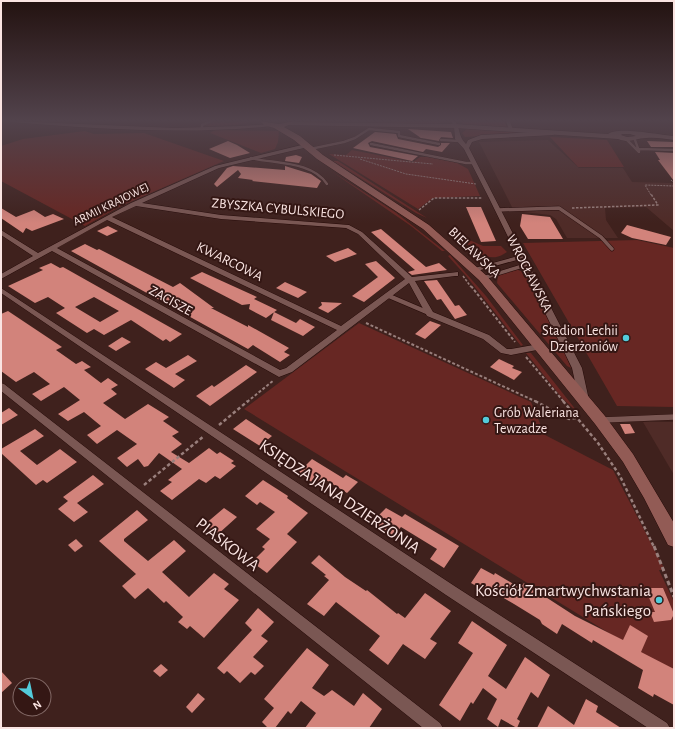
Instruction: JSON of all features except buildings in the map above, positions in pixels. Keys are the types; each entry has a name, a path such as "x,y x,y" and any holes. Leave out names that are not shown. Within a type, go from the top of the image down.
{"main road":[{"name":"BIELAWSKA","path":"318,155 426,227 479,274 600,420"},
{"path":"600,420 628,458 650,494 674,540"}],"street":[{"name":"ARMII KRAJOWEJ","path":"1,277 107,217 133,204 217,167 269,155"},
{"name":"WROCŁAWSKA","path":"470,155 577,368 584,401"},
{"name":"ZBYSZKA CYBULSKIEGO","path":"133,204 221,217 347,226 360,233 410,279 430,314"},
{"name":"KWARCOWA","path":"107,217 342,329"},
{"path":"1,232 37,256"},
{"name":"ZACISZE","path":"51,248 279,374 289,370 337,335 342,329"},
{"path":"342,329 389,296 410,279 455,274"},
{"name":"KSIĘDZA JANA DZIERŻONIA","path":"1,290 445,587 662,728"},
{"path":"430,314 486,337 504,351 511,352 539,347"},
{"name":"PIASKOWA","path":"1,386 434,728"}],"lane":[{"path":"426,155 466,163 474,163"},
{"path":"252,158 314,170 325,179 327,184"},
{"path":"498,210 559,208 601,236 612,248"},
{"path":"479,274 521,257"},
{"path":"479,274 526,265"},
{"path":"389,296 430,314"},
{"path":"600,420 674,417"}],"path":[{"path":"329,155 438,165"},
{"path":"336,159 348,157"},
{"path":"357,157 375,165 406,174 477,184"},
{"path":"559,208 658,205 645,185 674,186"},
{"path":"419,210 434,198 483,198"},
{"path":"357,319 525,396 569,419 577,418"}],"shaded area":[{"path":"1,155 207,155 224,161 121,206 85,226 1,181"},
{"path":"331,155 378,155 413,162 420,157 427,157 457,163 468,169 480,196 433,198 418,209"},
{"path":"486,155 565,155 579,168 623,168 632,182 673,183 674,185 674,231 646,207 605,208 606,220 618,238 567,238 556,219 550,215 514,211"},
{"path":"567,155 616,155 624,167 578,167"},
{"path":"333,161 338,161 427,218 416,213"},
{"path":"331,171 395,212 445,251 442,251 411,226"},
{"path":"456,234 483,246 501,246 507,252 500,256 493,257 480,254"},
{"name":"Stadion Lechii Dzierżoniów","path":"637,240 674,248 674,407 617,406 523,243"},
{"path":"450,255 486,296 523,345 521,346 467,277 448,256"},
{"path":"516,269 525,273 571,368 567,366 497,283 498,275"},
{"path":"359,323 531,402 545,435 613,470 665,570 659,570 674,602 674,673 244,409"},
{"path":"526,353 531,353 580,415 562,398"},
{"path":"643,422 674,422 674,475"}],"place":[{"name":"Stadion Lechii Dzierżoniów","path":"626,338"},
{"name":"Grób Waleriana Tewzadze","path":"486,420"},
{"name":"Kościół Zmartwychwstania Pańskiego","path":"659,600"}]}
